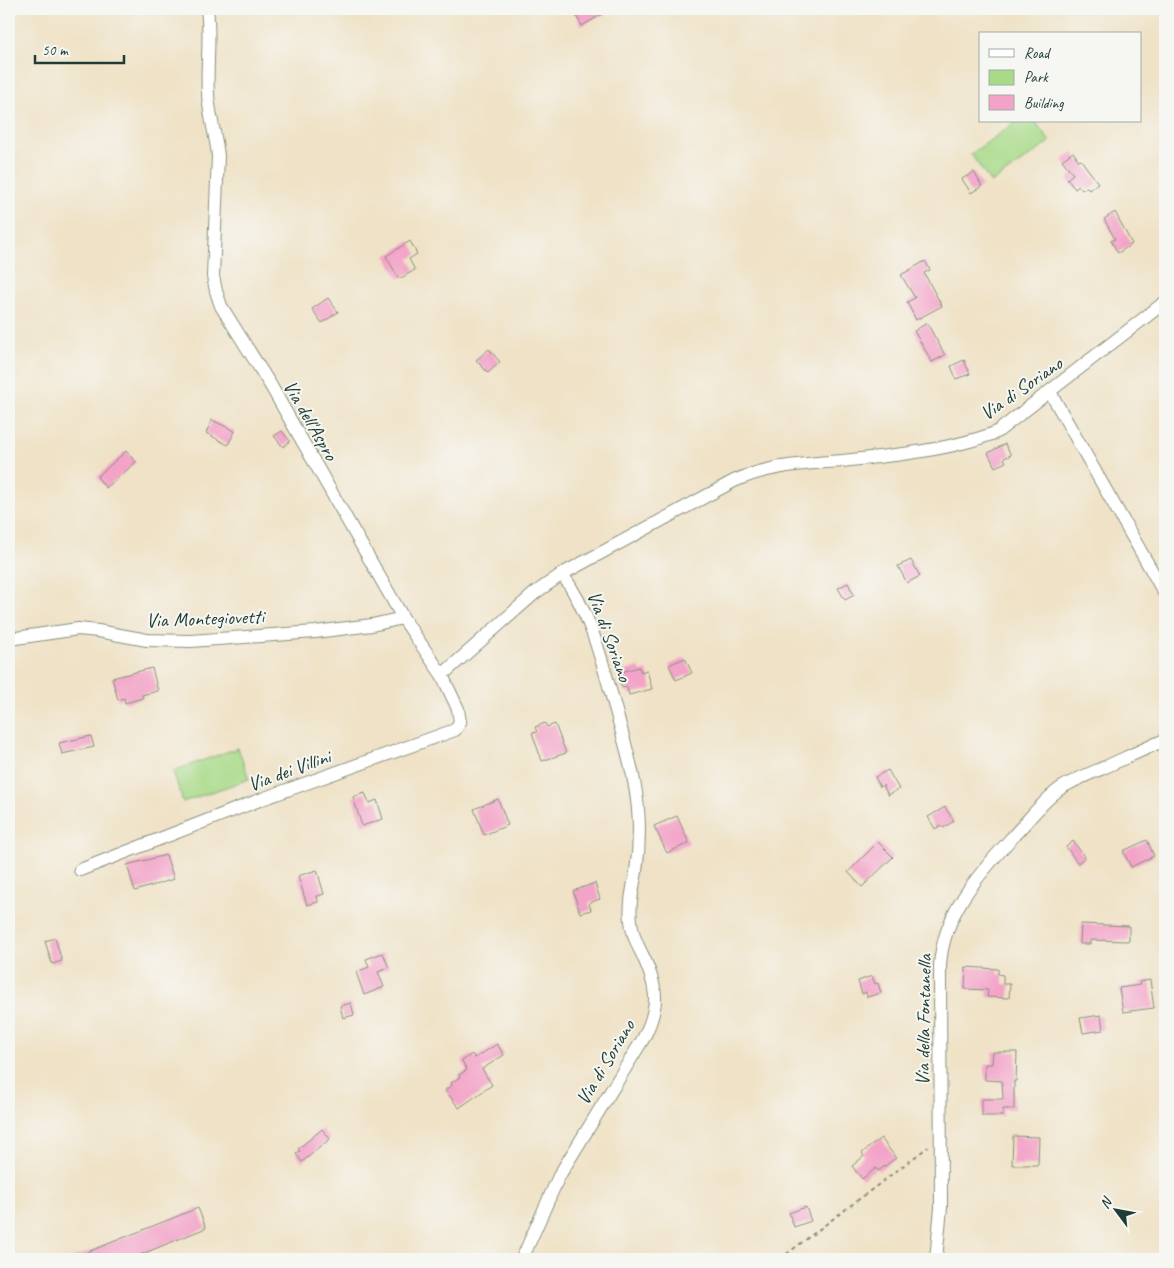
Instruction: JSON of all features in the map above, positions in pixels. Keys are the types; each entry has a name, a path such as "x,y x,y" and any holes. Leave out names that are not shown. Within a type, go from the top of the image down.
{"street":[{"name":"Via dell'Aspro","path":"207,9 209,46 208,94 218,156 213,271 217,296 224,311 271,386 403,618 442,674"},
{"name":"Via di Soriano","path":"522,1259 558,1176 643,1039 652,1017 656,997 653,978 634,937 630,920 639,841 635,779 609,686 584,609 574,590 562,574 734,481 751,474 779,466 886,456 973,440 1003,428 1165,302"},
{"path":"1050,392 1165,594"},
{"path":"442,674 534,593 562,574"},
{"name":"Via Montegiovetti","path":"9,639 78,629 147,640 191,641 315,632 372,625 403,618"},
{"name":"Via dei Villini","path":"80,870 262,799 455,730 460,722 459,712 442,674"},
{"name":"Via della Fontanella","path":"936,1259 941,1208 941,960 946,932 962,900 983,870 1055,793 1074,781 1165,740"}],"path":[{"path":"780,1259 941,1137"}],"green space":[{"path":"1016,122 1036,122 1050,142 991,183 971,154"},
{"path":"238,748 249,779 183,802 173,771"}],"building":[{"path":"580,9 611,9 582,26 574,12"},
{"path":"1073,152 1098,183 1089,190 1087,187 1082,190 1079,186 1075,189 1067,179 1073,174 1062,160"},
{"path":"974,172 982,186 971,193 962,179"},
{"path":"1115,212 1132,244 1118,253 1111,241 1115,239 1104,219"},
{"path":"410,241 417,254 409,259 415,270 399,279 386,256"},
{"path":"925,261 930,270 924,273 942,306 916,320 907,302 915,298 901,275"},
{"path":"328,298 338,312 322,323 312,309"},
{"path":"927,323 945,355 932,362 914,331"},
{"path":"489,349 500,362 488,373 476,360"},
{"path":"964,360 970,374 956,379 951,366"},
{"path":"212,420 235,431 228,445 206,433"},
{"path":"282,431 290,441 283,447 274,436"},
{"path":"1005,444 1011,455 1004,458 1006,462 995,467 988,453"},
{"path":"126,451 136,462 106,488 97,477"},
{"path":"911,560 920,576 907,583 898,566"},
{"path":"848,583 854,595 845,600 838,588"},
{"path":"685,658 692,673 676,680 669,665"},
{"path":"639,667 641,672 647,670 652,689 629,695 627,687 622,688 618,673"},
{"path":"152,668 158,691 142,695 143,698 125,703 124,698 118,700 112,678"},
{"path":"545,723 547,727 555,724 566,753 542,761 532,733 537,732 535,727"},
{"path":"91,736 94,747 62,754 59,743"},
{"path":"888,770 899,789 888,795 883,785 880,787 875,777"},
{"path":"365,793 369,803 377,800 383,819 362,826 353,797"},
{"path":"498,799 508,825 484,835 474,809"},
{"path":"945,807 954,821 943,828 941,825 935,829 928,817"},
{"path":"677,816 689,843 667,853 654,826"},
{"path":"1147,840 1154,856 1131,867 1123,851"},
{"path":"1073,841 1085,857 1078,863 1066,847"},
{"path":"878,842 893,857 862,887 848,872"},
{"path":"166,855 174,879 135,891 127,865"},
{"path":"317,870 324,894 317,896 318,902 307,905 298,876"},
{"path":"595,883 600,899 589,903 591,910 580,913 573,891"},
{"path":"1081,924 1129,926 1129,941 1090,940 1090,944 1080,944"},
{"path":"55,938 62,961 52,964 45,941"},
{"path":"383,953 389,968 378,972 384,987 364,995 356,972 369,967 366,959"},
{"path":"966,967 998,969 998,974 1003,975 1003,984 1010,984 1009,998 987,997 988,990 965,989"},
{"path":"872,976 875,984 878,983 881,993 867,997 866,992 862,994 858,981"},
{"path":"1150,980 1154,1008 1123,1012 1119,988 1140,985 1139,982"},
{"path":"351,1003 354,1015 343,1018 340,1006"},
{"path":"1101,1015 1103,1030 1083,1033 1080,1018"},
{"path":"497,1044 504,1055 482,1069 492,1085 459,1108 445,1090 460,1077 459,1075 467,1070 462,1061 472,1054 475,1058"},
{"path":"993,1052 1017,1052 1014,1109 1003,1109 1003,1116 982,1116 982,1099 1003,1099 1002,1081 985,1080 985,1064 992,1064"},
{"path":"322,1129 330,1139 302,1162 296,1154 300,1151 298,1149"},
{"path":"1013,1136 1039,1137 1038,1165 1012,1165"},
{"path":"881,1138 896,1158 878,1171 876,1168 862,1179 852,1166 864,1156 862,1153"},
{"path":"806,1207 811,1221 794,1227 789,1213"},
{"path":"198,1208 206,1228 130,1259 70,1259"}]}
